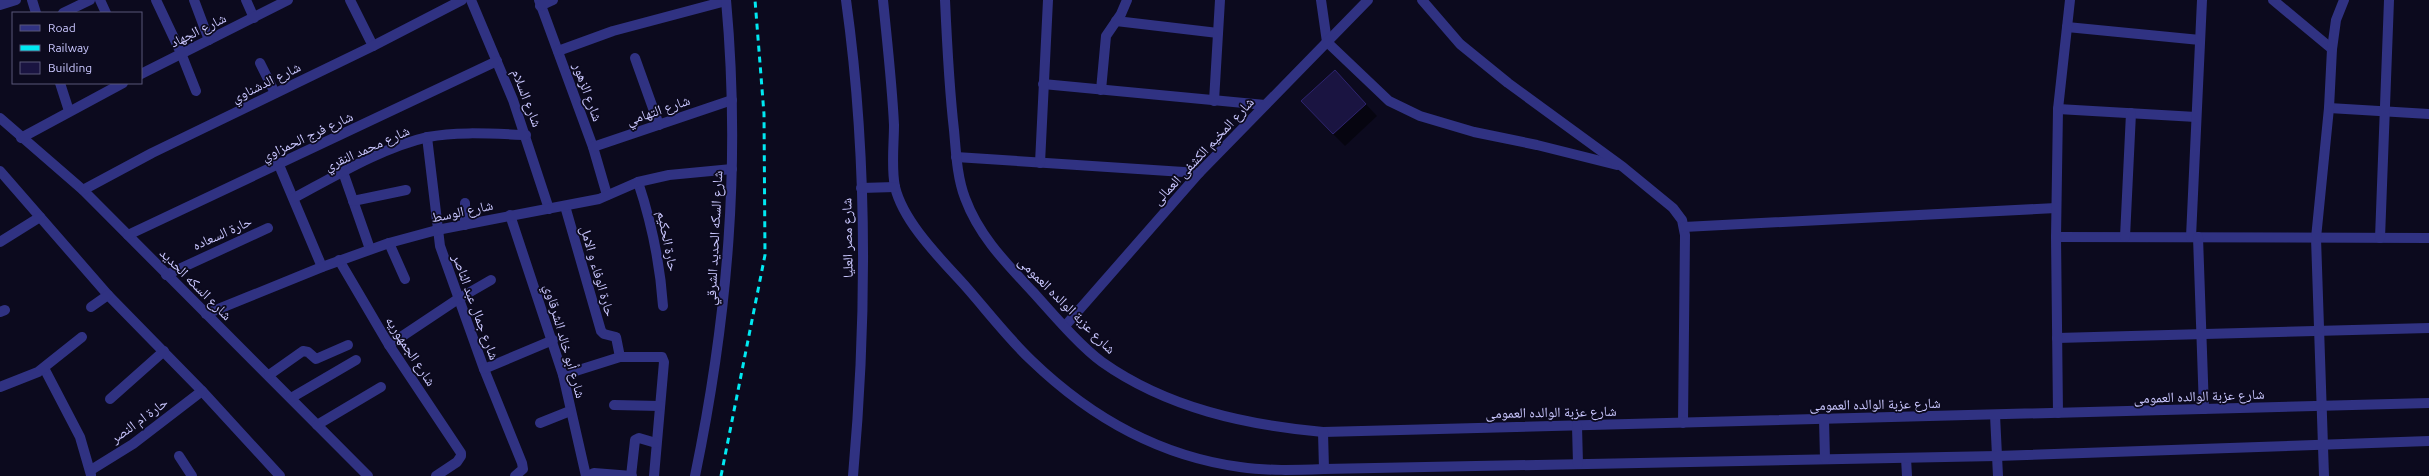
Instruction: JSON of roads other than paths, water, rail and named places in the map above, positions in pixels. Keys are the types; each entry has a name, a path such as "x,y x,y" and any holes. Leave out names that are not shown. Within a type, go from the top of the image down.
{"street":[{"path":"0,5 16,0"},
{"path":"32,0 36,12"},
{"path":"65,12 90,0"},
{"path":"100,0 106,12"},
{"path":"156,0 181,53 196,91"},
{"path":"194,0 209,40"},
{"path":"246,0 254,18"},
{"name":"شارع الجهاد","path":"142,73 288,0"},
{"path":"350,0 373,46"},
{"name":"شارع الدشناوي","path":"83,190 152,153 373,46 462,0"},
{"name":"شارع السلام","path":"471,0 526,135 548,209"},
{"path":"539,3 553,0"},
{"name":"شارع مصر العليا","path":"846,0 857,88 861,188 862,317 853,476"},
{"path":"883,0 894,123 895,187 919,232 1030,359 1091,410 1126,431 1162,447 1200,459 1240,467 1280,470 1997,456 2429,441"},
{"name":"شارع عزبة الوالده العمومى","path":"945,0 956,157 964,197 988,242 1065,326 1101,361 1142,385 1185,404 1238,420 1276,428 1323,432 2429,404"},
{"path":"1040,163 1048,0"},
{"path":"1101,90 1106,36 1127,0"},
{"path":"1214,101 1220,0"},
{"path":"1321,0 1327,42 1390,101 1420,116 1474,132 1537,144 1623,167"},
{"name":"شارع المخيم الكشفى العمالى","path":"1065,326 1199,173 1368,0"},
{"path":"1422,0 1460,44 1508,83 1623,167 1673,208 1682,220 1684,227 1683,423"},
{"path":"2058,413 2056,208 2058,109 2070,0"},
{"path":"2202,0 2196,117 2195,237 2202,334 2204,409"},
{"path":"2273,0 2332,49"},
{"path":"2324,476 2316,238 2329,108 2332,49 2336,20 2344,0"},
{"path":"2380,238 2389,0"},
{"path":"558,51 620,29 726,1"},
{"name":"شارع السكه الحديد الشرقي","path":"695,476 721,336 729,252 732,169 732,100 726,1"},
{"name":"شارع الزهور","path":"539,3 593,147 607,195"},
{"path":"1116,21 1218,32"},
{"path":"2067,27 2200,40"},
{"path":"635,58 659,125"},
{"name":"شارع فرج الحمزاوي","path":"128,235 497,61"},
{"path":"260,63 275,94"},
{"path":"60,84 69,111"},
{"path":"22,138 69,111 121,84"},
{"path":"1043,84 1265,105"},
{"name":"شارع التهامي","path":"593,147 732,100"},
{"path":"2329,108 2429,114"},
{"path":"2058,109 2196,117"},
{"path":"2125,237 2132,113"},
{"name":"شارع السكه الحديد","path":"0,118 83,190 166,275 269,375 368,476"},
{"name":"شارع محمد النقري","path":"294,198 385,152 427,137 486,134 526,135"},
{"name":"شارع جمال عبد الناصر","path":"427,137 437,230 445,265 524,469 515,476"},
{"path":"956,157 1199,173"},
{"path":"279,165 322,267"},
{"name":"شارع الوسط","path":"206,314 339,260 389,243 437,230 599,199 638,182 669,175 732,169"},
{"path":"0,171 108,294 202,391 280,476"},
{"path":"343,172 370,249"},
{"name":"حارة الحكيم","path":"638,182 652,222 660,264 663,306"},
{"path":"861,188 895,187"},
{"path":"353,201 406,190"},
{"path":"465,203 465,225"},
{"name":"حارة الوفاء و الامل","path":"565,206 601,331 604,334 614,336 617,339 620,357"},
{"path":"1684,227 2056,208"},
{"name":"شارع أبو خالد الشرقاوي","path":"510,215 553,340 587,476"},
{"path":"0,242 40,217"},
{"name":"حارة السعاده","path":"166,275 268,228"},
{"path":"2056,237 2429,238"},
{"path":"389,243 405,279"},
{"name":"شارع الجمهوريه","path":"339,260 389,345 461,456 457,462 436,476"},
{"path":"389,345 458,299 491,280"},
{"path":"90,307 108,294"},
{"path":"2057,338 2429,328"},
{"path":"0,387 44,368 82,337"},
{"path":"484,369 553,340"},
{"path":"269,375 303,351 308,352 316,359 348,345"},
{"path":"110,399 164,351"},
{"path":"563,376 620,357 662,357 664,362 654,476"},
{"path":"291,398 356,360"},
{"path":"44,368 80,437 91,473"},
{"path":"317,425 381,386"},
{"name":"حارة ام النصر","path":"91,473 133,444 202,391"},
{"path":"614,405 660,406"},
{"path":"540,423 570,412"},
{"path":"1995,415 1998,476"},
{"path":"1824,419 1825,459"},
{"path":"1577,426 1578,464"},
{"path":"1323,432 1324,469"},
{"path":"587,476 594,473 632,476 635,440 639,438 656,443"},
{"path":"179,456 192,476"},
{"path":"1906,458 1907,476"}],"railway":[{"path":"721,476 765,255 764,114 755,0"}]}
